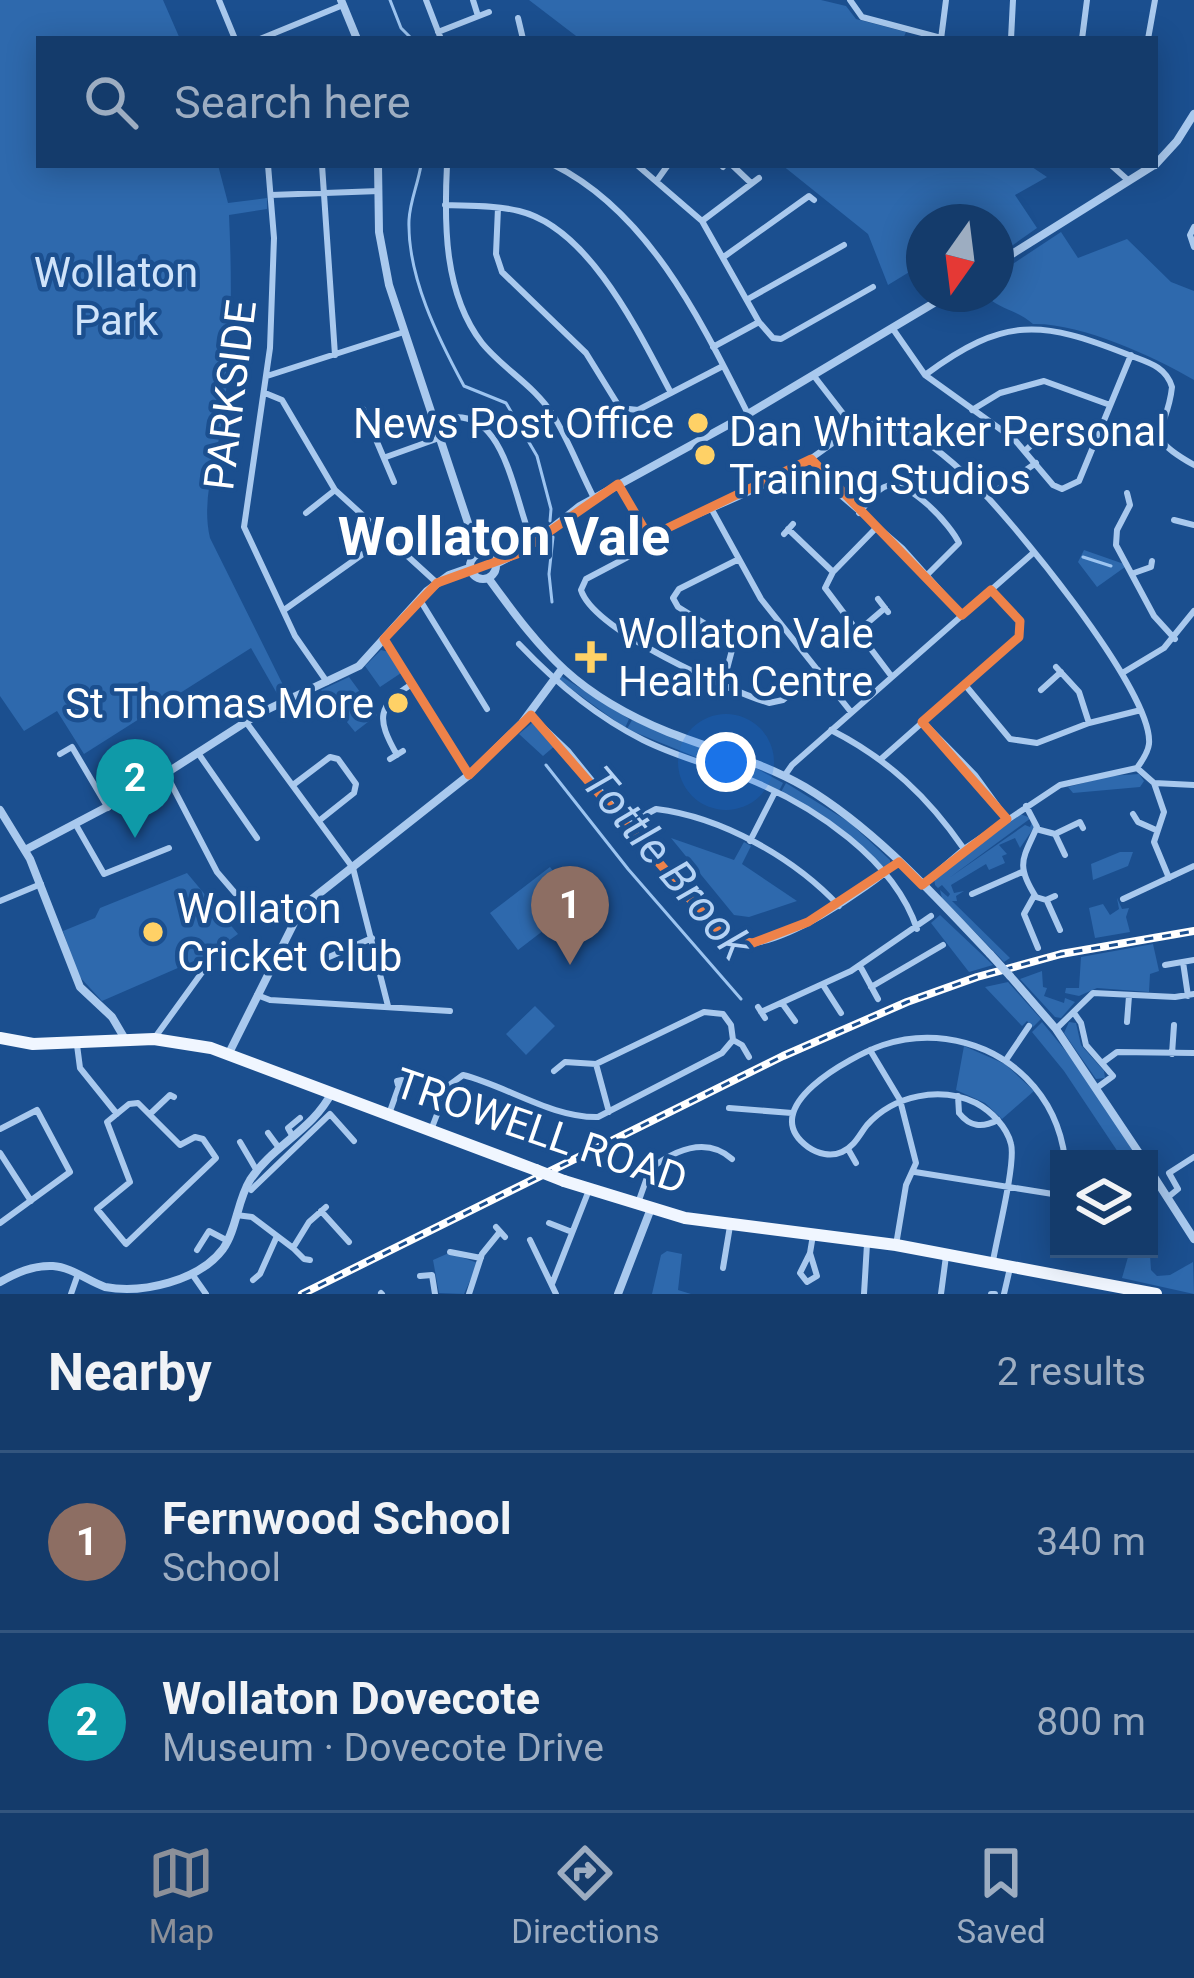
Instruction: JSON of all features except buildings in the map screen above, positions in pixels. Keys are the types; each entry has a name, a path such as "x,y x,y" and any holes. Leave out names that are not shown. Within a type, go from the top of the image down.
{"main road":[{"name":"TROWELL ROAD","path":"0,1038 33,1044 154,1039 229,1052 644,1209 730,1226 946,1253 1156,1294"}],"street":[{"path":"219,0 234,36"},
{"path":"426,0 439,35 490,12"},
{"path":"472,0 478,16"},
{"path":"850,0 862,16 934,36"},
{"path":"941,36 946,0"},
{"path":"1011,36 1013,0"},
{"path":"1082,36 1087,0"},
{"path":"1149,36 1155,0"},
{"path":"268,36 342,2 356,36"},
{"path":"518,18 522,36"},
{"path":"290,28 293,36"},
{"path":"1158,162 1191,126 1194,114"},
{"name":"PARKSIDE","path":"268,168 274,286 268,376 244,527 300,645 327,682"},
{"path":"322,168 334,355"},
{"path":"378,168 381,256 478,553"},
{"path":"447,168 451,269 466,317 484,346 518,374 552,414 593,498"},
{"path":"558,168 616,210 655,252 748,414"},
{"path":"642,168 702,220 759,322 778,340 873,286"},
{"path":"658,179 666,168"},
{"path":"702,220 756,181 730,168"},
{"path":"1114,168 1129,182"},
{"path":"1014,253 1150,168"},
{"path":"271,195 379,191"},
{"path":"724,256 808,196 814,200"},
{"path":"445,205 521,211 544,223 590,261 630,315 670,393"},
{"path":"498,208 496,254 502,272 586,353 620,408 638,410 723,366"},
{"path":"1194,226 1190,236 1194,248"},
{"path":"748,299 844,245"},
{"path":"489,579 496,564 533,544 593,498 748,414 920,312"},
{"path":"712,348 759,322"},
{"path":"926,375 980,340 1049,328 1162,369 1172,396 1160,427 1161,440 1169,452 1194,465"},
{"path":"892,329 926,375 1026,450 1055,487 1066,489 1076,485 1131,356"},
{"path":"268,376 404,332"},
{"path":"814,376 855,429"},
{"path":"973,410 1000,393 1044,381 1110,405"},
{"path":"265,393 282,400 335,490 436,583"},
{"path":"363,409 394,482"},
{"path":"434,423 467,415 493,435 533,544"},
{"path":"818,670 777,704 722,686 643,644 583,598 581,588 586,578 643,549 649,534 812,459 855,429 884,424 908,433 950,461 986,497 1124,672 1141,710 1149,746 1137,768 1060,784 964,849 922,885"},
{"path":"1026,450 1041,436"},
{"path":"386,457 439,438"},
{"path":"812,459 962,615"},
{"path":"986,497 1036,463"},
{"path":"618,484 649,534"},
{"path":"859,513 878,491 893,485 907,489 933,511 959,543 926,576"},
{"path":"306,513 335,490"},
{"path":"1131,495 1115,540 1154,616 1175,638"},
{"path":"711,508 761,599 852,712"},
{"path":"1178,517 1194,525"},
{"path":"877,527 832,572 826,592 892,676"},
{"path":"788,529 832,572"},
{"path":"283,610 384,539"},
{"path":"469,568 470,559 478,553 489,555 496,564"},
{"path":"784,776 792,764 1032,554"},
{"path":"722,686 732,650 730,639 678,607 673,598 679,589 737,560"},
{"path":"1134,573 1153,566"},
{"path":"28,855 47,839 166,774 245,722 365,661 419,598 436,583 469,568"},
{"path":"469,568 489,579 520,625 562,669 632,716 784,776 836,808 922,885 1010,976 1056,1029 1137,1150"},
{"path":"880,759 1020,634 1020,621 992,590"},
{"path":"419,598 487,710"},
{"path":"857,632 887,610 878,599"},
{"path":"1124,672 1175,638 1194,614"},
{"path":"384,639 469,776"},
{"path":"519,644 554,680 597,713 647,742 775,792 838,831 902,894 917,929"},
{"path":"229,1052 300,910 469,776 529,715 562,669"},
{"path":"1043,686 1059,669 1079,692 1089,723"},
{"path":"396,755 383,724 384,708 388,699 412,683"},
{"path":"965,685 1010,739 1019,743 1037,743 1141,710"},
{"path":"293,696 306,717"},
{"path":"529,715 568,752 712,928 731,942 753,943 839,906 898,862"},
{"path":"245,722 353,868 388,1006"},
{"path":"922,722 975,775 1007,819"},
{"path":"831,730 880,759 922,795 964,849"},
{"path":"58,753 72,747 76,750 108,808"},
{"path":"198,753 256,838"},
{"path":"293,785 330,757 338,759 356,784 354,793 320,820"},
{"path":"1137,768 1154,783 1164,807 1154,844 1169,878"},
{"path":"166,774 218,872 236,893"},
{"path":"1154,783 1194,785"},
{"path":"750,841 775,792"},
{"path":"1026,806 1036,829 1022,859 1022,872 1034,896"},
{"path":"626,825 660,809 750,841 797,870 839,906"},
{"path":"0,810 28,855 80,987 119,1025 125,1039"},
{"path":"1133,814 1138,822 1156,830"},
{"path":"1036,829 1055,834 1080,822 1083,828"},
{"path":"76,824 100,873 169,848"},
{"path":"1055,834 1065,855"},
{"path":"1123,899 1193,870"},
{"path":"972,894 1022,872"},
{"path":"0,901 41,884"},
{"path":"1034,896 1051,898 1060,930"},
{"path":"1034,896 1024,916 1038,948"},
{"path":"761,1012 860,966 931,916"},
{"path":"329,957 372,938"},
{"path":"872,987 944,945"},
{"path":"1165,965 1194,960"},
{"path":"1056,1029 1093,993 1191,995 1183,962"},
{"path":"860,966 878,999"},
{"path":"154,1039 205,969"},
{"path":"824,985 841,1013"},
{"path":"1125,1018 1130,994"},
{"path":"256,995 270,1000 450,1011"},
{"path":"782,1003 795,1022"},
{"path":"554,1071 568,1058 596,1064 704,1012 727,1018 733,1040 749,1057"},
{"path":"1074,1012 1085,1045 1116,1080 1098,1088"},
{"path":"1006,1060 1029,1026"},
{"path":"1172,1030 1172,1054"},
{"path":"994,1262 1012,1148 998,1120 958,1096 930,1094 901,1102 871,1121 848,1149 834,1154 812,1150 798,1137 792,1113 804,1092 870,1050 908,1039 970,1044 1006,1060 1037,1089 1052,1111 1063,1150"},
{"path":"431,1130 448,1086 463,1075 584,1116 609,1112 722,1052 733,1040"},
{"path":"77,1041 80,1068 117,1114"},
{"path":"870,1050 901,1102 916,1162 906,1184 896,1245"},
{"path":"1102,1063 1117,1052 1194,1053"},
{"path":"596,1064 609,1112"},
{"path":"389,1114 399,1086"},
{"path":"251,1190 262,1170 318,1122 332,1092"},
{"path":"150,1114 174,1096"},
{"path":"958,1096 959,1113 971,1124 984,1126 998,1120"},
{"path":"138,1102 180,1145 195,1137 203,1139 216,1158 129,1244 120,1241 97,1213 99,1206 130,1182 106,1126 117,1114 138,1102"},
{"path":"733,1107 792,1113"},
{"path":"0,1129 37,1110 69,1166 69,1175 0,1222"},
{"path":"0,1282 44,1266 62,1267 125,1292 158,1288 208,1265 228,1240 236,1215 279,1148 330,1114 354,1140"},
{"path":"293,1138 288,1129 300,1118"},
{"path":"268,1132 279,1148"},
{"path":"240,1142 262,1170"},
{"path":"619,1294 644,1209 650,1169 691,1143 732,1159"},
{"path":"848,1149 856,1163"},
{"path":"0,1153 32,1202"},
{"path":"1168,1198 1178,1189 1169,1173 1194,1157"},
{"path":"0,1173 10,1166"},
{"path":"915,1172 1050,1194"},
{"path":"1158,1183 1194,1240"},
{"path":"552,1284 589,1190"},
{"path":"293,1248 324,1209 349,1242"},
{"path":"236,1215 252,1216 307,1260 298,1270"},
{"path":"549,1223 572,1232"},
{"path":"723,1268 730,1226"},
{"path":"197,1250 209,1231 228,1240"},
{"path":"469,1294 481,1258 500,1232"},
{"path":"810,1253 813,1235"},
{"path":"253,1280 278,1236"},
{"path":"530,1240 556,1294"},
{"path":"864,1294 867,1240"},
{"path":"450,1252 481,1258"},
{"path":"941,1294 946,1253"},
{"path":"1004,1294 1010,1264"},
{"path":"420,1276 430,1272 435,1294"},
{"path":"70,1294 78,1274"},
{"path":"192,1274 206,1294"},
{"path":"1081,1294 1084,1277"}],"highlighted area":[{"path":"811,459 962,615 991,590 1020,621 1019,637 922,722 1007,819 922,885 899,862 808,922 753,943 725,939 531,715 469,775 384,639 437,583 517,554 618,484 649,537"}],"green space":[{"name":"Wollaton Park","path":"0,0 163,0 179,36 36,36 36,168 219,168 228,203 267,198 267,209 229,215 229,361 208,522 210,538 287,693 279,697 251,648 84,754 57,711 24,731 0,696"},
{"path":"529,0 821,0 846,6 856,19 906,32 904,36 576,36"},
{"path":"786,168 1034,168 1047,177 1015,195 1037,228 1014,244 1014,204 906,204 906,274 888,285 868,234"},
{"path":"1061,232 1078,258 1127,239 1171,282 1194,291 1194,380 1138,351 1073,329 1033,324 1014,312 1014,263"},
{"path":"1084,550 1125,567 1097,587 1078,562"},
{"path":"381,650 389,652 401,673 380,687 365,666"},
{"path":"561,676 629,719 625,728 559,680"},
{"path":"349,677 377,715 355,732 321,690"},
{"path":"632,720 783,783 779,791 627,729"},
{"path":"532,723 557,744 543,756 519,734"},
{"path":"1139,774 1144,781 1140,787 1073,793 1068,787 1110,776"},
{"path":"786,783 849,822 890,860 890,867 884,868 847,836 781,792"},
{"path":"1020,814 1031,818 949,878 1025,825 1030,827 1033,820 1035,826 1020,848 1015,838 999,845 1007,854 1002,856 1005,863 989,870 986,864 951,885 954,893 964,891 952,901 1010,958 1004,962 942,898 940,890 950,894 942,885 935,885 934,878"},
{"path":"671,838 734,860 744,842 751,846 742,864 797,901 749,917 734,915"},
{"path":"1133,852 1128,866 1093,880 1091,864"},
{"path":"550,867 578,904 518,950 490,913"},
{"path":"187,873 238,934 210,954 102,1001 78,975 63,931 95,918 100,908"},
{"path":"1117,898 1122,909 1129,908 1130,932 1095,938 1089,908 1103,904 1110,915 1119,909"},
{"path":"940,915 993,965 969,972 931,923"},
{"path":"1153,944 1159,971 1150,974 1149,992 1097,988 1079,996 1065,993 1066,988 1079,988 1081,957"},
{"path":"1042,971 1047,988 1044,996 1075,1002 1061,1018 1020,979"},
{"path":"1008,982 1041,1019 1033,1027 1027,1021 1022,1026 985,987"},
{"path":"535,1006 555,1026 526,1055 506,1034"},
{"path":"1042,1022 1082,1071 1132,1150 1117,1150 1032,1032"},
{"path":"1069,1022 1076,1023 1081,1045 1105,1078 1096,1079 1064,1033"},
{"path":"964,1046 1005,1064 1034,1091 1002,1119 985,1103 956,1090"},
{"path":"667,1251 682,1254 678,1290 691,1294 652,1294 661,1255"},
{"path":"449,1253 478,1263 464,1294 439,1293 433,1260"},
{"path":"1128,1258 1150,1258 1157,1276 1170,1275 1193,1262 1194,1294 1122,1278"}],"waterway":[{"name":"Tottle Brook","path":"390,0 409,36"},
{"name":"Tottle Brook","path":"420,168 410,213 410,241 426,306 464,386 506,403 537,456 550,521"},
{"name":"Tottle Brook","path":"552,602 553,537"},
{"path":"1083,557 1111,566"},
{"name":"Tottle Brook","path":"546,765 741,999"}],"railway":[{"path":"302,1294 783,1056 907,1002 1061,954 1194,931"}],"place":[{"name":"News Post Office","path":"698,423"},
{"name":"Dan Whittaker Personal Training Studios","path":"705,455"},
{"name":"Wollaton Vale Health Centre","path":"591,657"},
{"name":"St Thomas More","path":"398,703"},
{"name":"Wollaton Dovecote","path":"135,838"},
{"name":"Wollaton Cricket Club","path":"153,932"},
{"name":"Fernwood School","path":"570,965"}],"district":[{"name":"Wollaton Vale","path":"504,536"}]}
